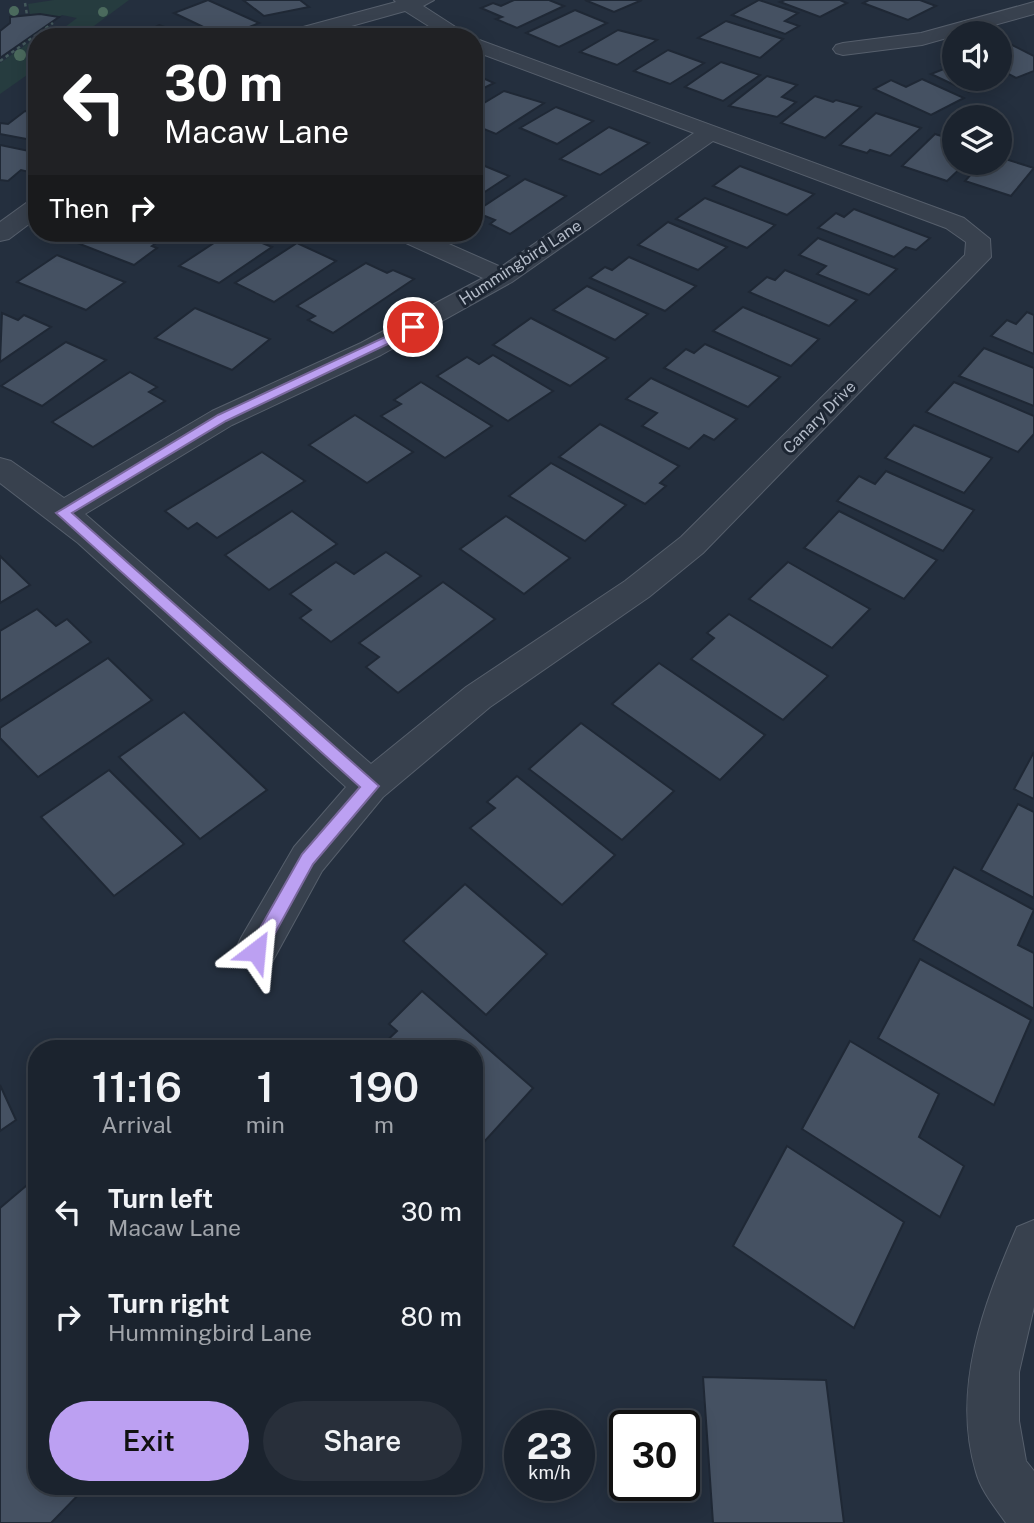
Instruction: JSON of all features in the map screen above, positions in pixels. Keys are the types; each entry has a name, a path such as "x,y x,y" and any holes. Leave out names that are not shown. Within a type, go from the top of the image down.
{"street":[{"path":"319,28 412,1 449,28"},
{"path":"843,49 922,38 1034,8"},
{"name":"Canary Drive","path":"256,951 307,859 370,786 478,696 637,589 692,545 978,257 978,239 955,223 483,47"},
{"name":"Hummingbird Lane","path":"62,513 222,418 371,349 503,277 709,133"},
{"path":"0,234 28,213"},
{"path":"424,242 503,277"},
{"path":"0,468 62,513 370,786"},
{"path":"1034,1244 1012,1296 994,1372 993,1422 1002,1472 1034,1517"}],"path":[{"path":"24,3 27,15"},
{"path":"46,28 53,23"},
{"path":"0,61 28,41"}],"green space":[{"path":"54,0 129,0 91,28 64,28 77,18 30,15 28,4"},
{"path":"28,43 28,74 0,94 0,63"}],"building":[{"path":"208,0 259,23 247,28 205,28 174,13"},
{"path":"243,0 300,0 309,7 264,16"},
{"path":"514,0 549,0 564,6 517,28 496,19 502,17 481,8 493,3 501,6"},
{"path":"585,0 642,0 614,12"},
{"path":"759,0 798,13 785,21 799,26 785,34 732,15"},
{"path":"840,0 847,3 820,17 780,2"},
{"path":"869,0 920,0 936,6 908,20 863,3"},
{"path":"575,10 607,23 559,47 526,33"},
{"path":"40,14 59,17 43,28 28,28 28,39 0,58 0,31 10,23 10,17"},
{"path":"726,21 783,39 760,58 698,38"},
{"path":"618,30 657,40 617,65 580,52"},
{"path":"1012,45 1034,56 1034,71 1016,78 1012,76"},
{"path":"668,50 704,63 670,84 634,71"},
{"path":"721,62 760,75 723,101 685,87"},
{"path":"942,70 942,79 931,74"},
{"path":"767,76 797,85 782,97 796,102 777,117 729,106"},
{"path":"483,78 494,83 483,88"},
{"path":"922,79 942,88 942,91 964,98 950,105 942,105 942,109 931,115 874,89 891,80 906,87"},
{"path":"504,91 544,103 496,134 483,129 483,104"},
{"path":"815,96 861,107 825,138 781,123"},
{"path":"556,107 593,121 557,144 520,128"},
{"path":"28,112 28,139 0,134 0,123 8,124"},
{"path":"876,113 921,128 890,156 840,145"},
{"path":"609,127 649,143 600,175 560,159"},
{"path":"935,134 942,136 942,175 953,175 947,181 902,166"},
{"path":"0,145 28,151 28,172 21,170 8,181 0,180"},
{"path":"1012,161 1034,168 1011,196 965,181 970,175 1012,175"},
{"path":"483,165 509,176 483,193"},
{"path":"740,166 814,194 787,215 713,186"},
{"path":"525,179 566,196 510,234 490,224 495,220 483,215 483,207"},
{"path":"705,198 775,225 747,248 676,219"},
{"path":"854,209 930,238 916,250 906,247 894,257 818,228 836,213 844,217"},
{"path":"668,222 727,247 698,270 638,245"},
{"path":"818,238 897,269 869,295 817,274 826,266 799,255"},
{"path":"75,242 158,242 152,246 157,248 134,265"},
{"path":"215,242 260,242 272,247 219,283 179,266"},
{"path":"297,243 336,261 274,302 235,283"},
{"path":"57,255 125,282 86,310 17,282"},
{"path":"629,257 696,286 665,311 590,278 605,267 612,270"},
{"path":"366,263 387,273 393,270 414,279 333,333 308,320 315,316 297,306"},
{"path":"785,270 857,300 829,326 749,292 767,277 775,280"},
{"path":"587,286 648,314 615,340 553,310"},
{"path":"743,307 819,339 791,366 713,331"},
{"path":"195,308 270,339 232,370 155,338"},
{"path":"1027,312 1034,315 1034,354 991,336 1007,320 1016,324"},
{"path":"2,313 18,320 24,315 51,327 0,362"},
{"path":"531,318 608,358 570,386 493,345"},
{"path":"66,342 106,360 42,406 1,386"},
{"path":"705,344 780,377 748,407 664,368 686,349 694,353"},
{"path":"984,348 1034,368 1034,406 959,376"},
{"path":"493,355 553,391 508,421 437,376 467,357 479,364"},
{"path":"130,372 157,387 149,392 165,401 93,447 52,422"},
{"path":"651,378 737,419 714,440 704,435 689,449 642,426 657,413 626,399"},
{"path":"421,382 492,426 445,458 381,416 401,404 394,400"},
{"path":"954,382 1034,416 1034,434 1018,452 926,412"},
{"path":"355,415 413,452 367,483 309,445"},
{"path":"600,424 679,466 660,483 666,486 645,504 559,457"},
{"path":"914,425 992,458 964,493 885,458"},
{"path":"262,452 305,481 217,538 197,523 188,529 165,511"},
{"path":"551,463 626,505 585,541 509,496"},
{"path":"886,471 974,510 943,551 837,501 859,476 875,484"},
{"path":"292,511 337,544 269,590 225,555"},
{"path":"839,511 937,560 904,599 804,548"},
{"path":"506,516 570,558 524,594 460,549"},
{"path":"386,552 421,576 331,642 300,618 311,610 290,594 336,562 354,574"},
{"path":"0,556 30,585 0,603"},
{"path":"788,562 870,609 832,648 749,599"},
{"path":"443,582 495,619 398,693 366,667 379,657 359,643"},
{"path":"37,609 56,626 67,619 91,642 0,701 0,631"},
{"path":"729,614 828,676 783,720 691,659 714,638 707,633"},
{"path":"108,658 152,700 38,777 0,738 0,728"},
{"path":"659,663 765,735 720,780 612,704"},
{"path":"184,712 267,790 200,839 119,757"},
{"path":"581,723 674,791 622,840 529,769"},
{"path":"1034,752 1034,799 1014,789"},
{"path":"109,770 184,844 114,896 41,817"},
{"path":"517,776 615,855 562,905 470,828 495,808 487,802"},
{"path":"1018,804 1034,812 1034,898 981,870"},
{"path":"954,867 1034,910 1018,945 1034,953 1034,1009 913,940"},
{"path":"465,884 547,954 486,1015 403,941"},
{"path":"920,959 1031,1020 994,1105 878,1038"},
{"path":"422,991 478,1040 387,1040 397,1031 389,1024"},
{"path":"850,1041 939,1094 919,1137 964,1166 940,1217 802,1129"},
{"path":"483,1044 533,1088 483,1143"},
{"path":"0,1085 16,1120 0,1131"},
{"path":"787,1146 904,1222 854,1328 733,1246"},
{"path":"26,1186 28,1189 28,1495 78,1495 51,1523 0,1523 0,1208"},
{"path":"703,1377 826,1380 844,1523 713,1523"}],"route":[{"path":"256,951 307,859 370,786 62,513 222,418 413,327"}]}
